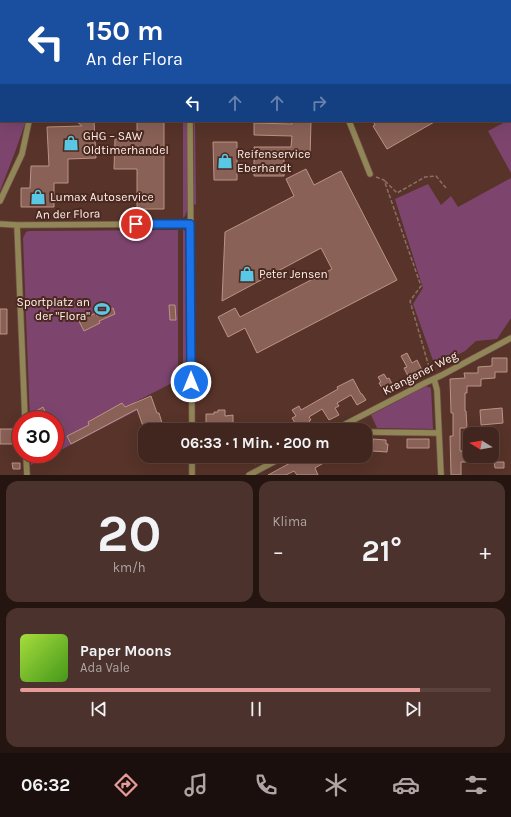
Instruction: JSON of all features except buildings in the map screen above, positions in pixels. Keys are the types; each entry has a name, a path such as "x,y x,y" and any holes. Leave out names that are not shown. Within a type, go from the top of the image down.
{"street":[{"path":"0,201 22,154 29,122"},
{"path":"190,122 192,423"},
{"path":"350,122 370,174"},
{"name":"An der Flora","path":"0,224 190,224"},
{"path":"17,225 25,411"},
{"name":"Krangener Weg","path":"350,423 511,338"},
{"path":"434,379 437,390 441,475"},
{"path":"372,432 439,433"},
{"path":"26,463 27,475"},
{"path":"192,463 192,475"},
{"path":"249,475 272,463"}],"path":[{"path":"370,174 384,180 397,193 425,177 436,176 446,188"},
{"path":"384,180 421,286 410,301 434,379"}],"shaded area":[{"path":"0,122 26,122 15,152 0,191"},
{"path":"183,122 187,122 187,211 183,218"},
{"path":"194,122 195,122 196,205 194,204"},
{"path":"505,122 511,122 511,173 488,131"},
{"path":"511,178 511,318 497,339 476,341 465,351 435,366 413,304 423,288 395,199 428,184 441,205 451,196 458,207"},
{"path":"183,229 187,237 188,375 183,375"},
{"name":"Sportplatz an der \"Flora\"","path":"178,230 178,380 135,402 138,410 64,448 64,411 30,411 23,238 26,232"},
{"path":"426,386 431,388 433,429 377,428 371,415"}],"place":[{"name":"GHG – SAW Oldtimerhandel","path":"71,143"},
{"name":"Reifenservice Eberhardt","path":"225,161"},
{"name":"Lumax Autoservice","path":"38,197"},
{"name":"Peter Jensen","path":"247,274"},
{"name":"Sportplatz an der \"Flora\"","path":"102,309"}],"route":[{"path":"136,224 190,224 191,382"}]}
